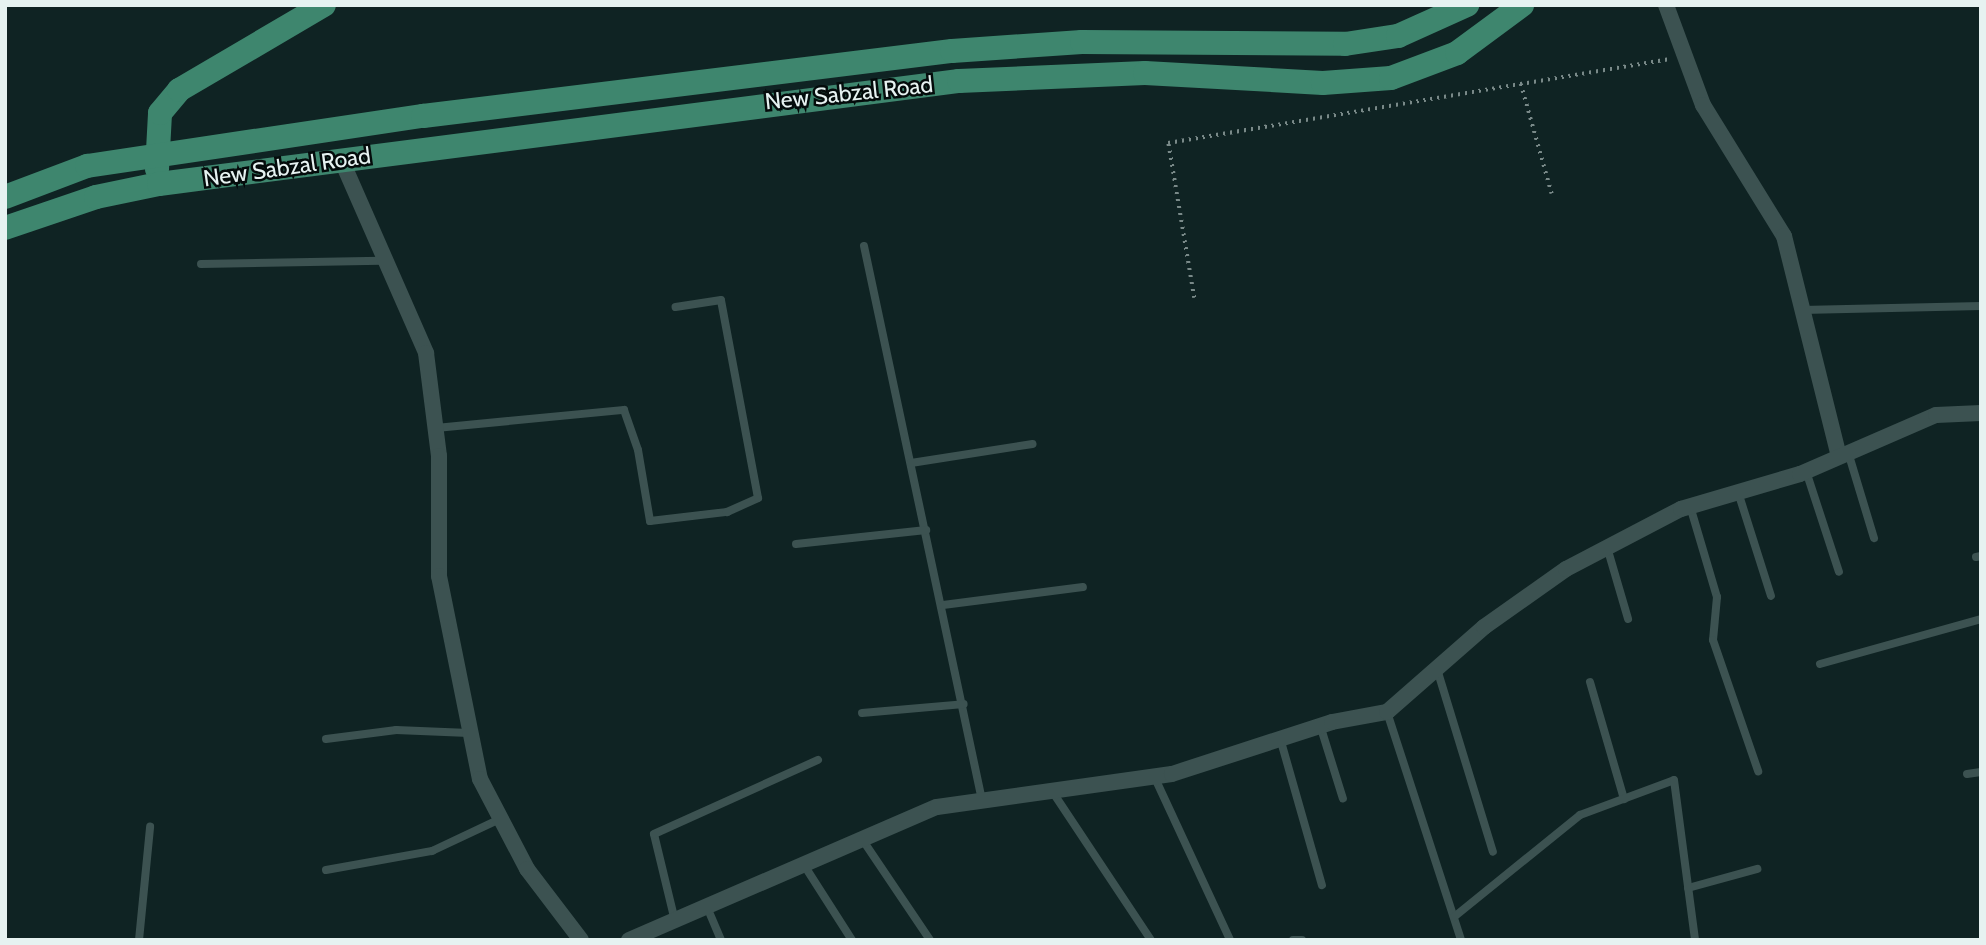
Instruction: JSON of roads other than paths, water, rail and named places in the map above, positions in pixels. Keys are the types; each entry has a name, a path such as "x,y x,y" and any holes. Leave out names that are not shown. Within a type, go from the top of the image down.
{"main road":[{"path":"159,184 155,154 160,113 179,90 324,5"},
{"name":"New Sabzal Road","path":"5,197 87,166 155,154 952,51 1082,41 1345,44 1398,36 1468,5"},
{"name":"New Sabzal Road","path":"5,228 70,204 159,184 959,81 1145,73 1322,83 1391,78 1457,53 1522,5"}],"street":[{"path":"1666,5 1703,105 1784,236 1802,310 1844,454"},
{"path":"341,159 381,261 426,353 436,429 439,576 469,733 498,820 581,940"},
{"path":"636,939 937,807 1154,776 1320,725 1387,712 1484,627 1607,547 1690,506 1806,471 1936,415 1981,413"}],"lane":[{"path":"864,246 943,605 982,800"},
{"path":"201,264 381,261"},
{"path":"436,429 624,410 638,450 650,521 727,512 758,498 721,300 676,307"},
{"path":"1802,310 1981,306"},
{"path":"911,463 1033,444"},
{"path":"1844,454 1874,538"},
{"path":"1806,471 1839,572"},
{"path":"1738,492 1771,596"},
{"path":"1690,506 1717,597 1713,640 1758,771"},
{"path":"796,544 926,530"},
{"path":"1607,547 1628,619"},
{"path":"943,605 1083,587"},
{"path":"1820,664 1981,619"},
{"path":"1437,668 1493,852"},
{"path":"1590,682 1624,799"},
{"path":"862,713 964,704"},
{"path":"1387,712 1461,940"},
{"path":"1320,725 1343,799"},
{"path":"326,739 396,730 469,733"},
{"path":"1280,738 1322,885"},
{"path":"675,921 654,834 818,760"},
{"path":"1967,774 1981,772"},
{"path":"1154,776 1230,940"},
{"path":"1454,917 1580,815 1674,780 1695,940"},
{"path":"1052,791 1151,940"},
{"path":"326,870 432,851 498,820"},
{"path":"139,940 150,827"},
{"path":"862,839 930,940"},
{"path":"804,865 852,940"},
{"path":"1688,888 1757,869"},
{"path":"707,907 721,940"},
{"path":"1293,940 1302,940"}]}
